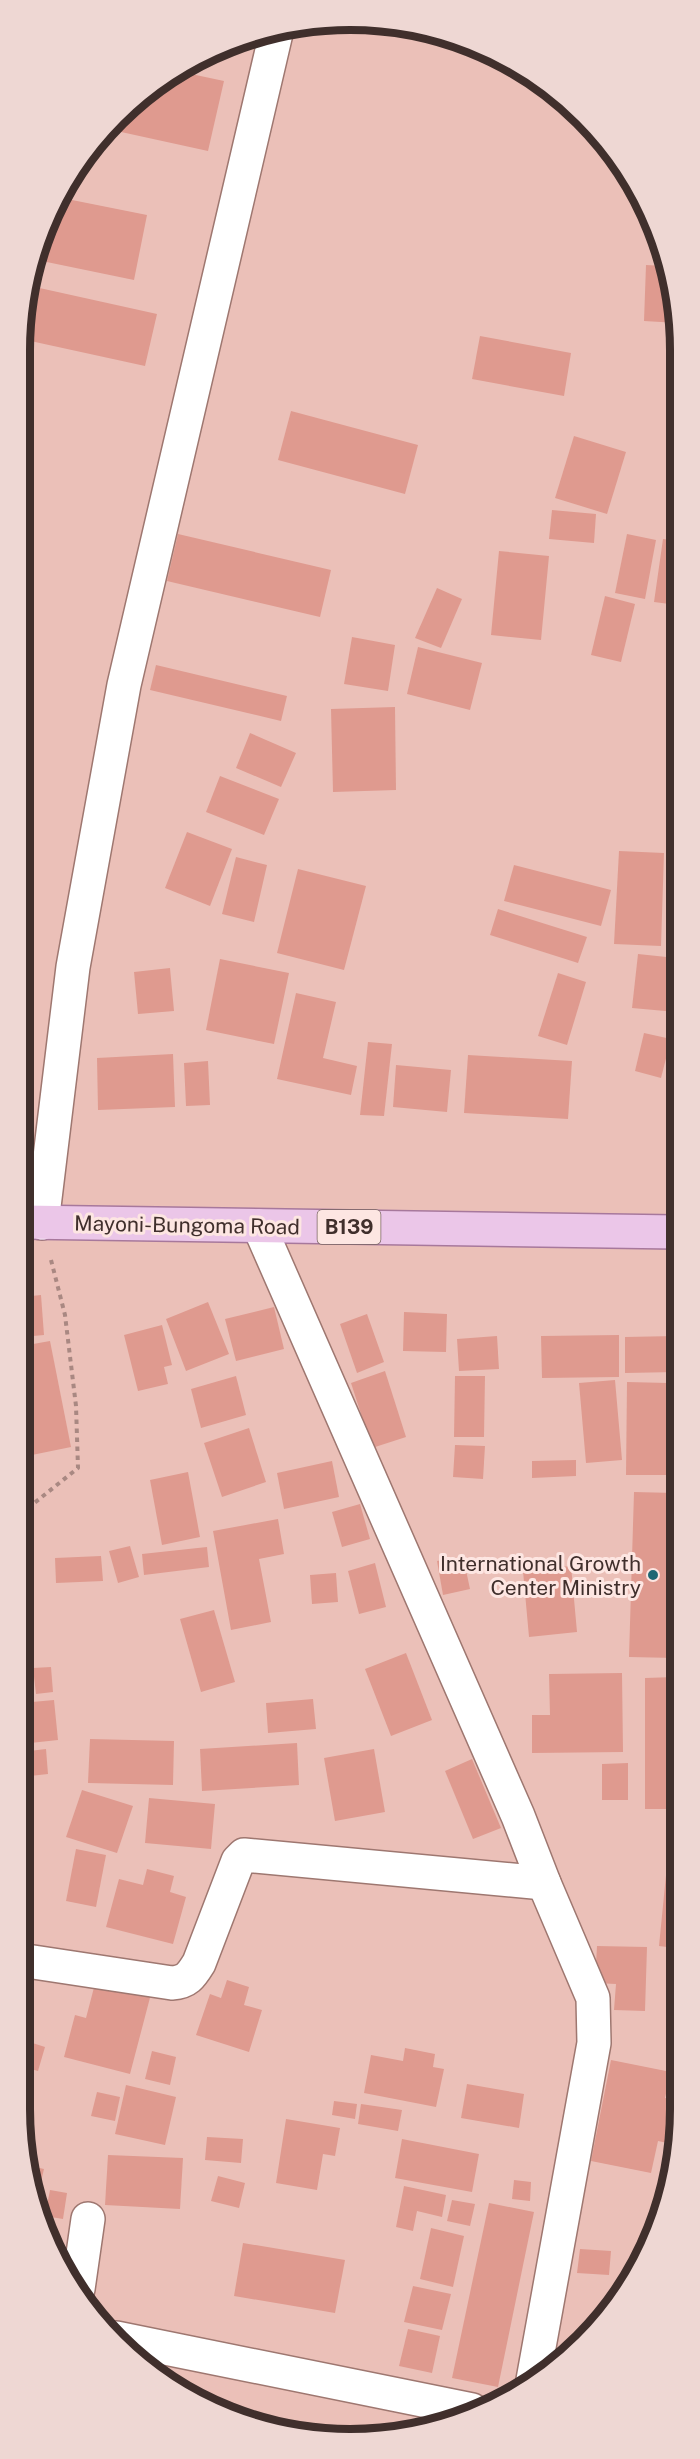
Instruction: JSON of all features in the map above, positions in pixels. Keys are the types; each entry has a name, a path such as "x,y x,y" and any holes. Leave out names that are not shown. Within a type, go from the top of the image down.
{"main road":[{"name":"Mayoni-Bungoma Road","path":"32,1222 670,1232"}],"street":[{"path":"32,1222 73,967 124,685 276,39"},
{"path":"259,1226 518,1816 593,1998 594,2043 535,2370"},
{"path":"30,1962 172,1983 183,1982 192,1976 199,1963 238,1862 244,1855 544,1883"},
{"path":"79,2279 88,2219"},
{"path":"130,2341 463,2408"}],"path":[{"path":"30,1506 78,1468 76,1407 65,1315 32,1222"}],"building":[{"path":"189,74 224,81 208,151 117,131 155,96"},
{"path":"68,199 147,215 134,280 43,261 54,228"},
{"path":"646,265 659,266 668,322 644,321"},
{"path":"36,287 157,314 145,366 30,341"},
{"path":"480,336 571,353 564,396 472,379"},
{"path":"291,411 418,445 405,494 278,460"},
{"path":"574,436 626,452 607,514 555,498"},
{"path":"552,510 596,514 594,543 549,539"},
{"path":"178,534 331,570 320,617 167,581"},
{"path":"627,534 656,540 645,599 615,593"},
{"path":"663,539 670,540 670,604 654,602"},
{"path":"499,551 549,556 541,640 491,635"},
{"path":"437,588 462,599 441,648 415,638"},
{"path":"605,596 635,604 621,662 591,655"},
{"path":"352,637 395,645 388,691 344,684"},
{"path":"418,647 482,663 470,710 407,694"},
{"path":"156,665 287,696 281,721 150,690"},
{"path":"395,707 396,790 333,792 331,709"},
{"path":"250,733 296,753 281,787 236,768"},
{"path":"220,776 279,799 264,835 206,812"},
{"path":"187,832 232,849 210,906 165,888"},
{"path":"619,851 664,853 661,946 614,944"},
{"path":"236,857 267,865 254,922 222,914"},
{"path":"514,865 611,890 601,926 504,901"},
{"path":"298,869 366,886 344,970 277,953"},
{"path":"498,909 587,937 578,963 490,935"},
{"path":"638,954 670,957 670,1011 632,1008"},
{"path":"220,959 289,973 274,1044 206,1030"},
{"path":"170,968 174,1011 138,1014 134,972"},
{"path":"558,973 586,982 567,1045 538,1036"},
{"path":"296,993 336,1002 323,1058 357,1066 351,1095 277,1079"},
{"path":"644,1033 670,1039 661,1078 635,1071"},
{"path":"368,1042 392,1044 384,1116 360,1115"},
{"path":"173,1054 175,1107 98,1110 97,1058"},
{"path":"468,1055 572,1061 568,1119 464,1113"},
{"path":"208,1061 210,1105 186,1106 184,1063"},
{"path":"396,1065 451,1070 447,1112 393,1107"},
{"path":"41,1295 44,1335 30,1336 30,1296"},
{"path":"208,1302 229,1354 186,1371 166,1319"},
{"path":"274,1307 284,1349 236,1361 225,1319"},
{"path":"404,1312 447,1314 446,1352 403,1351"},
{"path":"367,1314 384,1362 357,1373 340,1324"},
{"path":"162,1325 172,1365 164,1367 168,1384 138,1391 124,1335"},
{"path":"619,1335 619,1377 542,1378 541,1336"},
{"path":"497,1336 499,1369 459,1371 457,1339"},
{"path":"670,1336 670,1372 625,1373 625,1337"},
{"path":"50,1341 71,1447 30,1455 30,1345"},
{"path":"385,1371 406,1437 372,1448 351,1383"},
{"path":"236,1376 246,1415 201,1428 191,1389"},
{"path":"455,1376 485,1376 484,1437 454,1437"},
{"path":"615,1380 622,1460 586,1463 579,1383"},
{"path":"627,1382 668,1383 667,1475 626,1475"},
{"path":"249,1428 266,1482 222,1497 204,1443"},
{"path":"455,1445 485,1446 483,1479 453,1477"},
{"path":"576,1460 576,1476 532,1478 532,1461"},
{"path":"332,1461 339,1497 284,1509 277,1473"},
{"path":"188,1472 200,1537 162,1545 150,1480"},
{"name":"International Growth Center Ministry","path":"634,1492 670,1493 670,1658 629,1657"},
{"path":"360,1504 370,1539 342,1547 332,1512"},
{"path":"278,1519 284,1554 259,1559 271,1622 231,1630 213,1531"},
{"path":"130,1546 139,1577 118,1583 109,1551"},
{"path":"207,1547 209,1567 144,1575 142,1554"},
{"path":"101,1556 103,1581 56,1583 55,1558"},
{"path":"463,1556 470,1589 443,1595 437,1561"},
{"path":"375,1563 386,1607 359,1614 348,1571"},
{"path":"571,1566 577,1632 529,1637 523,1571"},
{"path":"336,1573 338,1602 312,1604 310,1575"},
{"path":"214,1610 235,1682 201,1692 180,1619"},
{"path":"406,1653 432,1720 391,1736 365,1669"},
{"path":"51,1667 53,1692 36,1694 33,1668"},
{"path":"622,1673 623,1752 532,1753 532,1715 550,1715 549,1674"},
{"path":"670,1677 670,1809 645,1809 645,1678"},
{"path":"313,1699 316,1729 268,1733 266,1703"},
{"path":"54,1700 58,1740 30,1743 30,1702"},
{"path":"90,1739 174,1741 173,1785 88,1783"},
{"path":"297,1743 299,1785 202,1791 200,1749"},
{"path":"46,1749 48,1774 30,1776 30,1751"},
{"path":"374,1749 385,1812 335,1821 324,1758"},
{"path":"472,1759 501,1828 473,1839 445,1771"},
{"path":"628,1763 628,1800 602,1800 602,1764"},
{"path":"82,1790 133,1806 117,1853 66,1837"},
{"path":"149,1798 215,1804 211,1849 145,1843"},
{"path":"76,1849 106,1855 96,1907 66,1901"},
{"path":"667,1865 670,1865 670,1947 659,1946"},
{"path":"147,1869 174,1876 170,1892 186,1897 173,1944 106,1927 119,1879 143,1885"},
{"path":"597,1946 647,1947 645,2011 614,2010 616,1984 595,1983"},
{"path":"97,1976 152,1990 130,2074 64,2057 75,2015 86,2018"},
{"path":"227,1980 249,1987 244,2005 262,2010 249,2052 196,2035 210,1994 221,1998"},
{"path":"30,2042 45,2047 38,2071 30,2069"},
{"path":"405,2048 435,2054 433,2067 444,2069 436,2107 364,2093 371,2055 403,2061"},
{"path":"152,2051 176,2057 170,2085 145,2079"},
{"path":"611,2060 670,2072 665,2098 670,2099 668,2143 658,2141 651,2173 591,2161"},
{"path":"467,2084 524,2094 519,2128 461,2118"},
{"path":"126,2085 176,2097 165,2145 115,2134"},
{"path":"97,2092 120,2097 115,2121 91,2116"},
{"path":"334,2101 357,2104 355,2119 332,2115"},
{"path":"361,2104 402,2110 398,2131 358,2124"},
{"path":"286,2119 340,2128 335,2156 323,2154 317,2190 276,2183"},
{"path":"207,2137 243,2139 241,2163 205,2160"},
{"path":"402,2139 479,2154 472,2192 395,2178"},
{"path":"108,2155 183,2158 180,2209 105,2205"},
{"path":"35,2167 44,2169 40,2187"},
{"path":"218,2176 245,2183 239,2208 211,2201"},
{"path":"514,2180 531,2182 530,2201 512,2199"},
{"path":"404,2186 446,2195 442,2217 417,2211 413,2231 396,2227"},
{"path":"50,2190 67,2193 63,2219 49,2217 46,2210"},
{"path":"452,2200 475,2204 470,2226 447,2221"},
{"path":"489,2203 534,2212 498,2387 452,2378"},
{"path":"431,2228 464,2236 453,2287 420,2279"},
{"path":"243,2243 345,2260 335,2313 234,2296"},
{"path":"580,2249 611,2251 609,2275 577,2273"},
{"path":"413,2286 451,2294 442,2330 404,2322"},
{"path":"408,2329 440,2336 432,2373 399,2366"}],"place":[{"name":"International Growth Center Ministry","path":"653,1575"}]}
